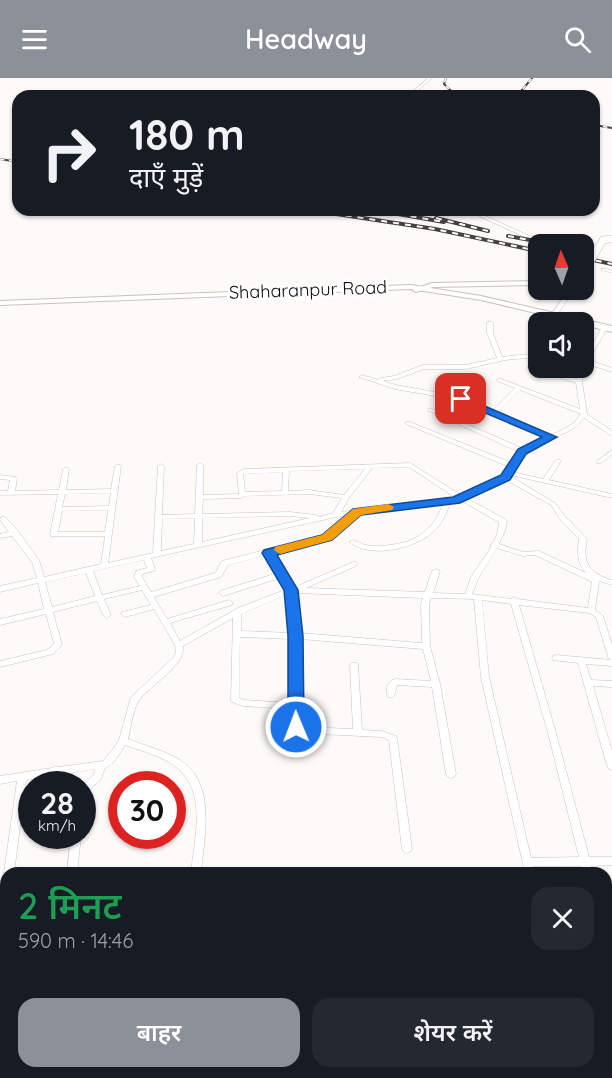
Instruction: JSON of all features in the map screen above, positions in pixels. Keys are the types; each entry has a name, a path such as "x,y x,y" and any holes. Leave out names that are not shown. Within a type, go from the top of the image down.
{"main road":[{"path":"594,255 603,240 612,238"},
{"path":"418,289 455,285 528,283"},
{"name":"Shaharanpur Road","path":"0,305 418,289 534,312"}],"street":[{"path":"417,90 430,78"},
{"path":"482,216 528,237"},
{"path":"604,269 612,272"},
{"path":"490,323 490,333 500,359"},
{"path":"594,348 608,329"},
{"path":"370,381 395,378 423,368 466,367 500,359 528,356"},
{"path":"594,364 612,370"},
{"path":"362,377 370,381 448,395 551,437"},
{"path":"567,378 579,382"},
{"path":"580,378 584,414"},
{"path":"499,380 584,414 611,432"},
{"path":"494,412 519,388"},
{"path":"430,410 522,451"},
{"path":"0,589 319,518 410,505 447,503 507,475 522,451 571,428 584,414"},
{"path":"408,423 512,466"},
{"path":"599,462 612,452"},
{"path":"545,481 558,461"},
{"path":"198,546 200,465"},
{"path":"242,494 241,472 410,465 461,498 503,521 503,528 494,545 471,581 485,677 529,867"},
{"path":"104,566 118,466"},
{"path":"157,554 161,466"},
{"path":"336,515 346,497 369,468"},
{"path":"66,469 55,536 108,534"},
{"path":"285,492 286,470"},
{"path":"507,475 612,495"},
{"path":"507,475 553,504 583,539 580,548 581,559 597,580 591,611"},
{"path":"0,477 14,478 11,493"},
{"path":"0,493 115,490"},
{"path":"201,497 285,492 346,497"},
{"path":"352,542 368,548 409,545 433,529 447,503"},
{"path":"58,509 113,508"},
{"path":"150,595 218,575 225,563 327,537 357,512"},
{"path":"159,517 290,514 319,518"},
{"path":"0,664 50,652 57,647 42,579 33,556 3,519"},
{"path":"0,536 15,533"},
{"path":"494,545 524,554 536,553 597,580 612,583"},
{"path":"269,553 293,590 296,636 296,727 299,731 387,734 394,741 407,849"},
{"path":"50,771 101,766 110,760 123,741 134,699 179,657 179,645 138,574 151,569 147,556"},
{"path":"179,645 237,612 352,564"},
{"path":"88,569 107,615"},
{"path":"436,571 426,595 424,615 426,646 436,684 451,774"},
{"path":"223,593 282,574"},
{"path":"0,622 145,587"},
{"path":"293,590 473,597 514,600 591,611 599,616 612,657"},
{"path":"514,600 552,733 586,867"},
{"path":"165,622 229,603"},
{"path":"125,614 156,606"},
{"path":"237,612 235,700 243,703 296,706"},
{"path":"237,634 426,646"},
{"path":"555,658 612,663"},
{"path":"581,660 612,766"},
{"path":"354,665 358,733"},
{"path":"391,695 392,685 395,682 436,684"},
{"path":"588,683 612,684"},
{"path":"123,741 177,763 193,778 200,799 196,867"},
{"path":"96,778 101,766"},
{"path":"0,780 18,777"},
{"path":"10,867 18,806"},
{"path":"73,867 75,849"},
{"path":"537,867 585,861 612,861"}],"railway":[{"path":"446,78 444,84 450,90"},
{"path":"522,90 532,78"},
{"path":"600,126 612,128"},
{"path":"0,159 12,161"},
{"path":"349,216 435,229 528,249"},
{"path":"410,216 444,222"},
{"path":"436,218 488,231"},
{"path":"508,236 528,240"},
{"path":"594,260 612,264"}],"slow traffic":[{"path":"280,550 321,540 357,512 388,507"}],"route":[{"path":"296,727 296,636 291,590 269,553 321,540 357,512 424,503 447,503 456,500 506,477 522,451 551,437 461,399"}]}
